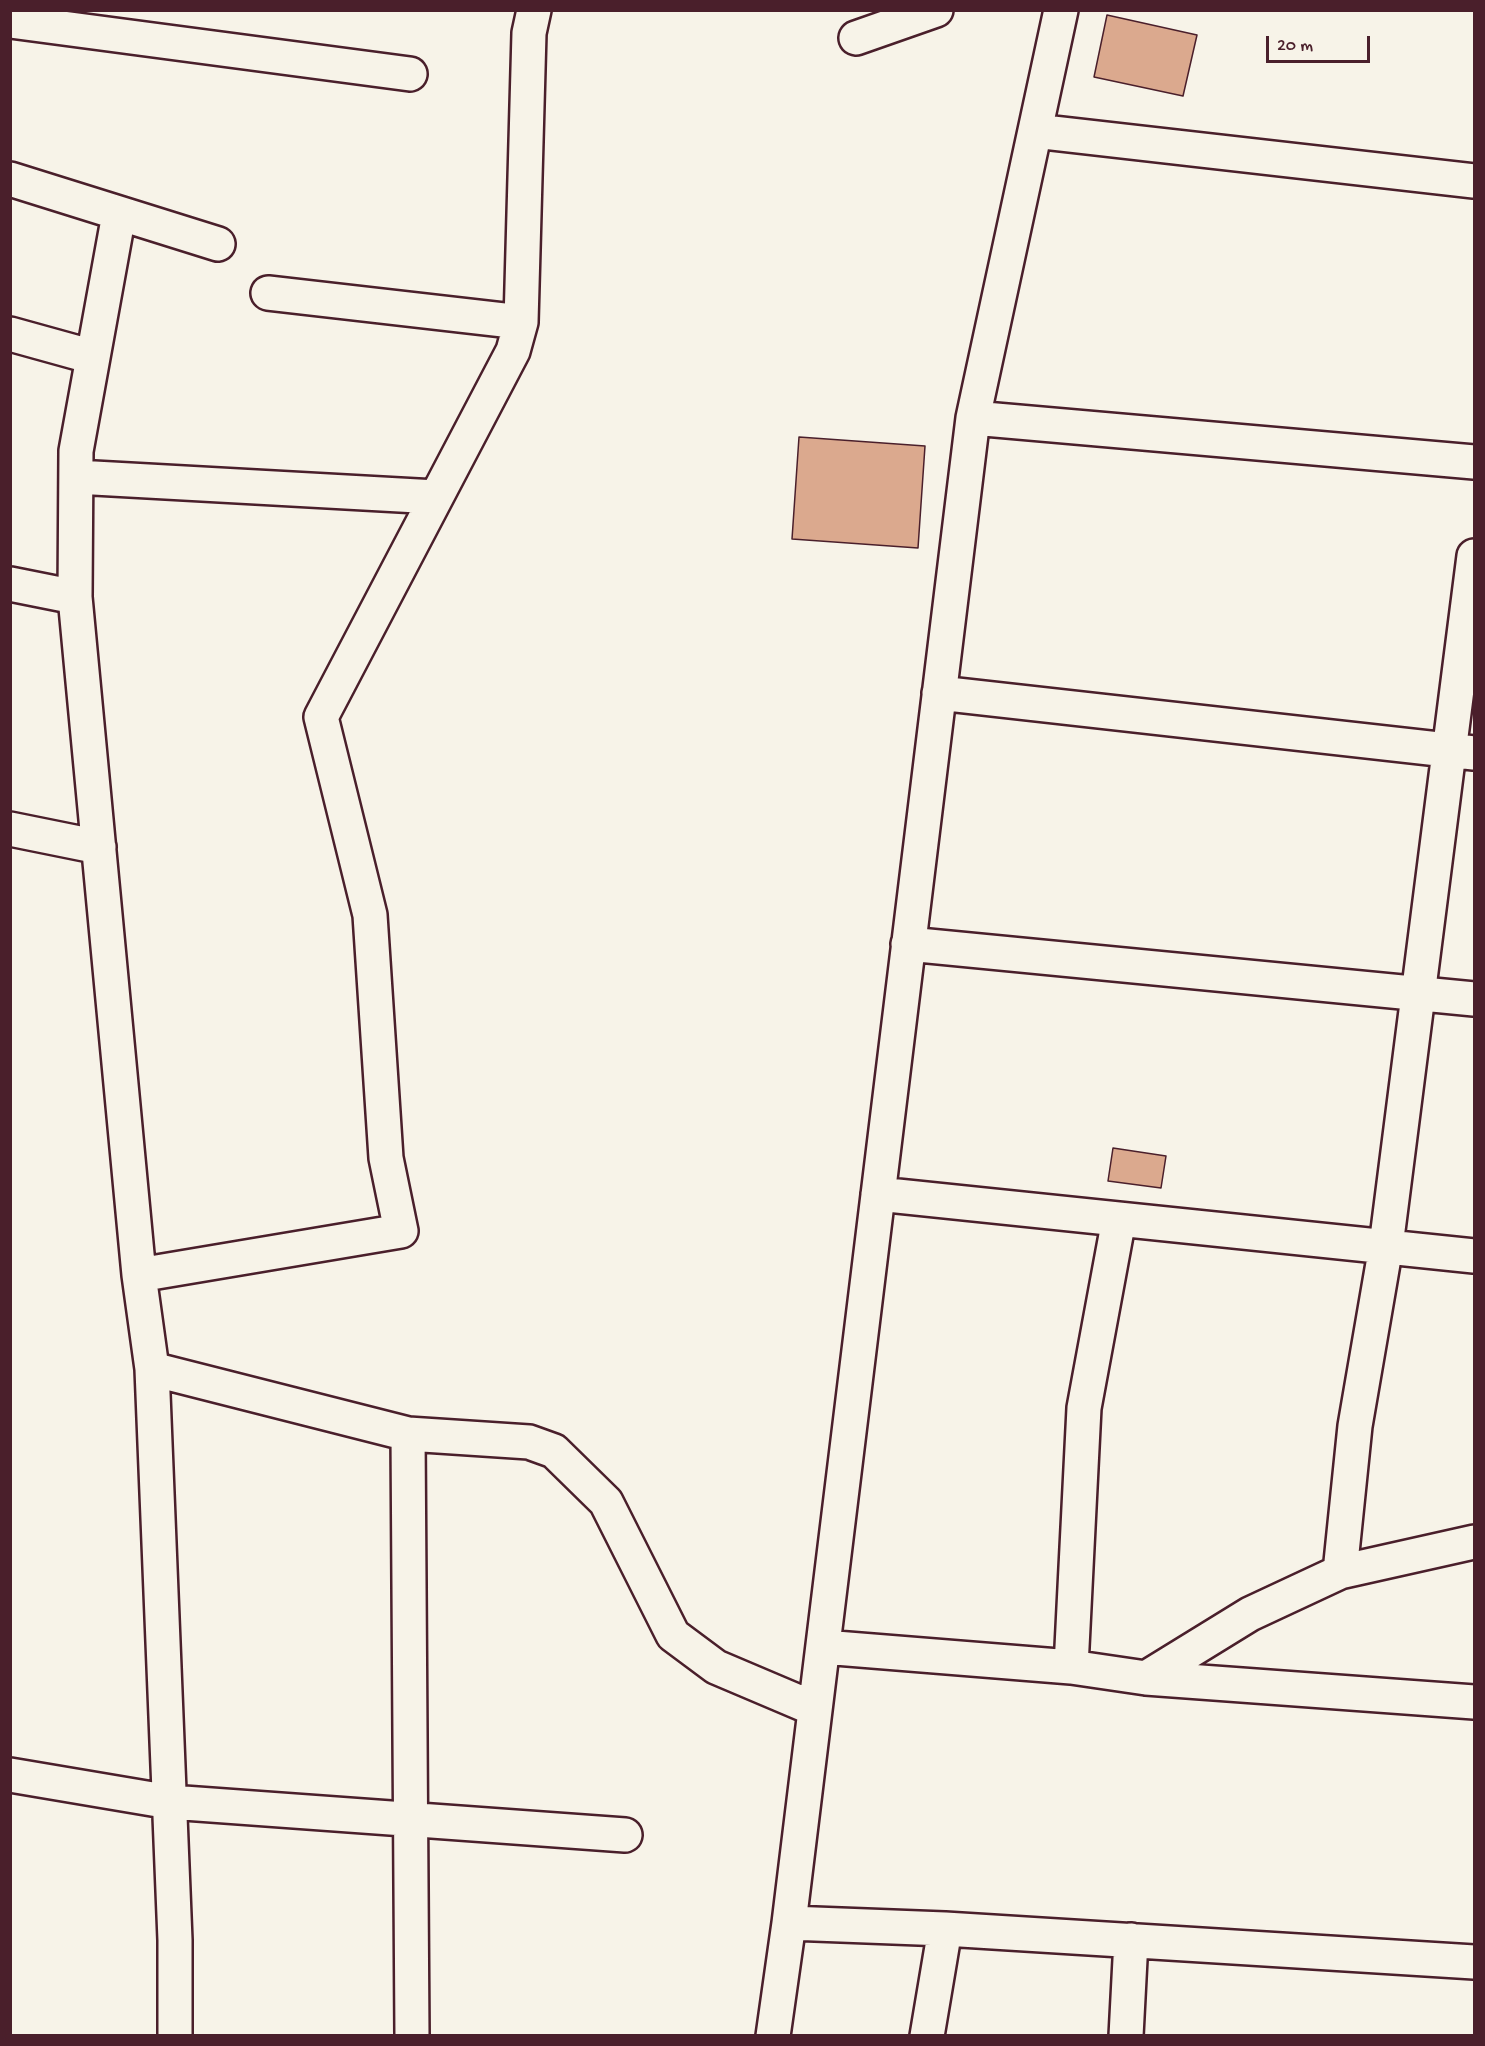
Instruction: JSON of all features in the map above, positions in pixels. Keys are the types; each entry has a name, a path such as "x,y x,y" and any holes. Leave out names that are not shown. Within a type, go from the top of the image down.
{"street":[{"path":"139,1275 400,1231 386,1158 370,915 321,717 513,351 521,322 529,33 534,10"},
{"path":"856,38 936,10"},
{"path":"773,2036 789,1923 973,418 1061,10"},
{"path":"10,21 410,74"},
{"path":"1035,131 1474,181"},
{"path":"10,179 218,244"},
{"path":"119,214 76,452 75,597 139,1275 152,1369 175,1940 175,2036"},
{"path":"268,293 521,322"},
{"path":"10,334 93,357"},
{"path":"973,418 1474,462"},
{"path":"76,477 436,497"},
{"path":"1340,1572 1355,1426 1386,1246 1418,994 1462,751 1474,556"},
{"path":"10,584 75,597"},
{"path":"939,693 1462,751"},
{"path":"10,829 99,847"},
{"path":"908,944 1474,999"},
{"path":"878,1194 1474,1256"},
{"path":"1071,1667 1084,1408 1119,1219"},
{"path":"152,1369 408,1434 529,1442 554,1451 606,1502 673,1635 716,1667 815,1709"},
{"path":"408,1434 412,2036"},
{"path":"1146,1678 1250,1614 1340,1572 1474,1542"},
{"path":"822,1647 1071,1667 1146,1678 1474,1702"},
{"path":"10,1775 170,1802 625,1835"},
{"path":"789,1923 945,1929 1474,1962"},
{"path":"927,2036 945,1929"},
{"path":"1126,2036 1131,1940"}],"building":[{"path":"1107,15 1197,35 1183,96 1094,77"},
{"path":"799,437 925,446 918,548 792,539"},
{"path":"1113,1148 1166,1156 1161,1188 1108,1181"}]}
